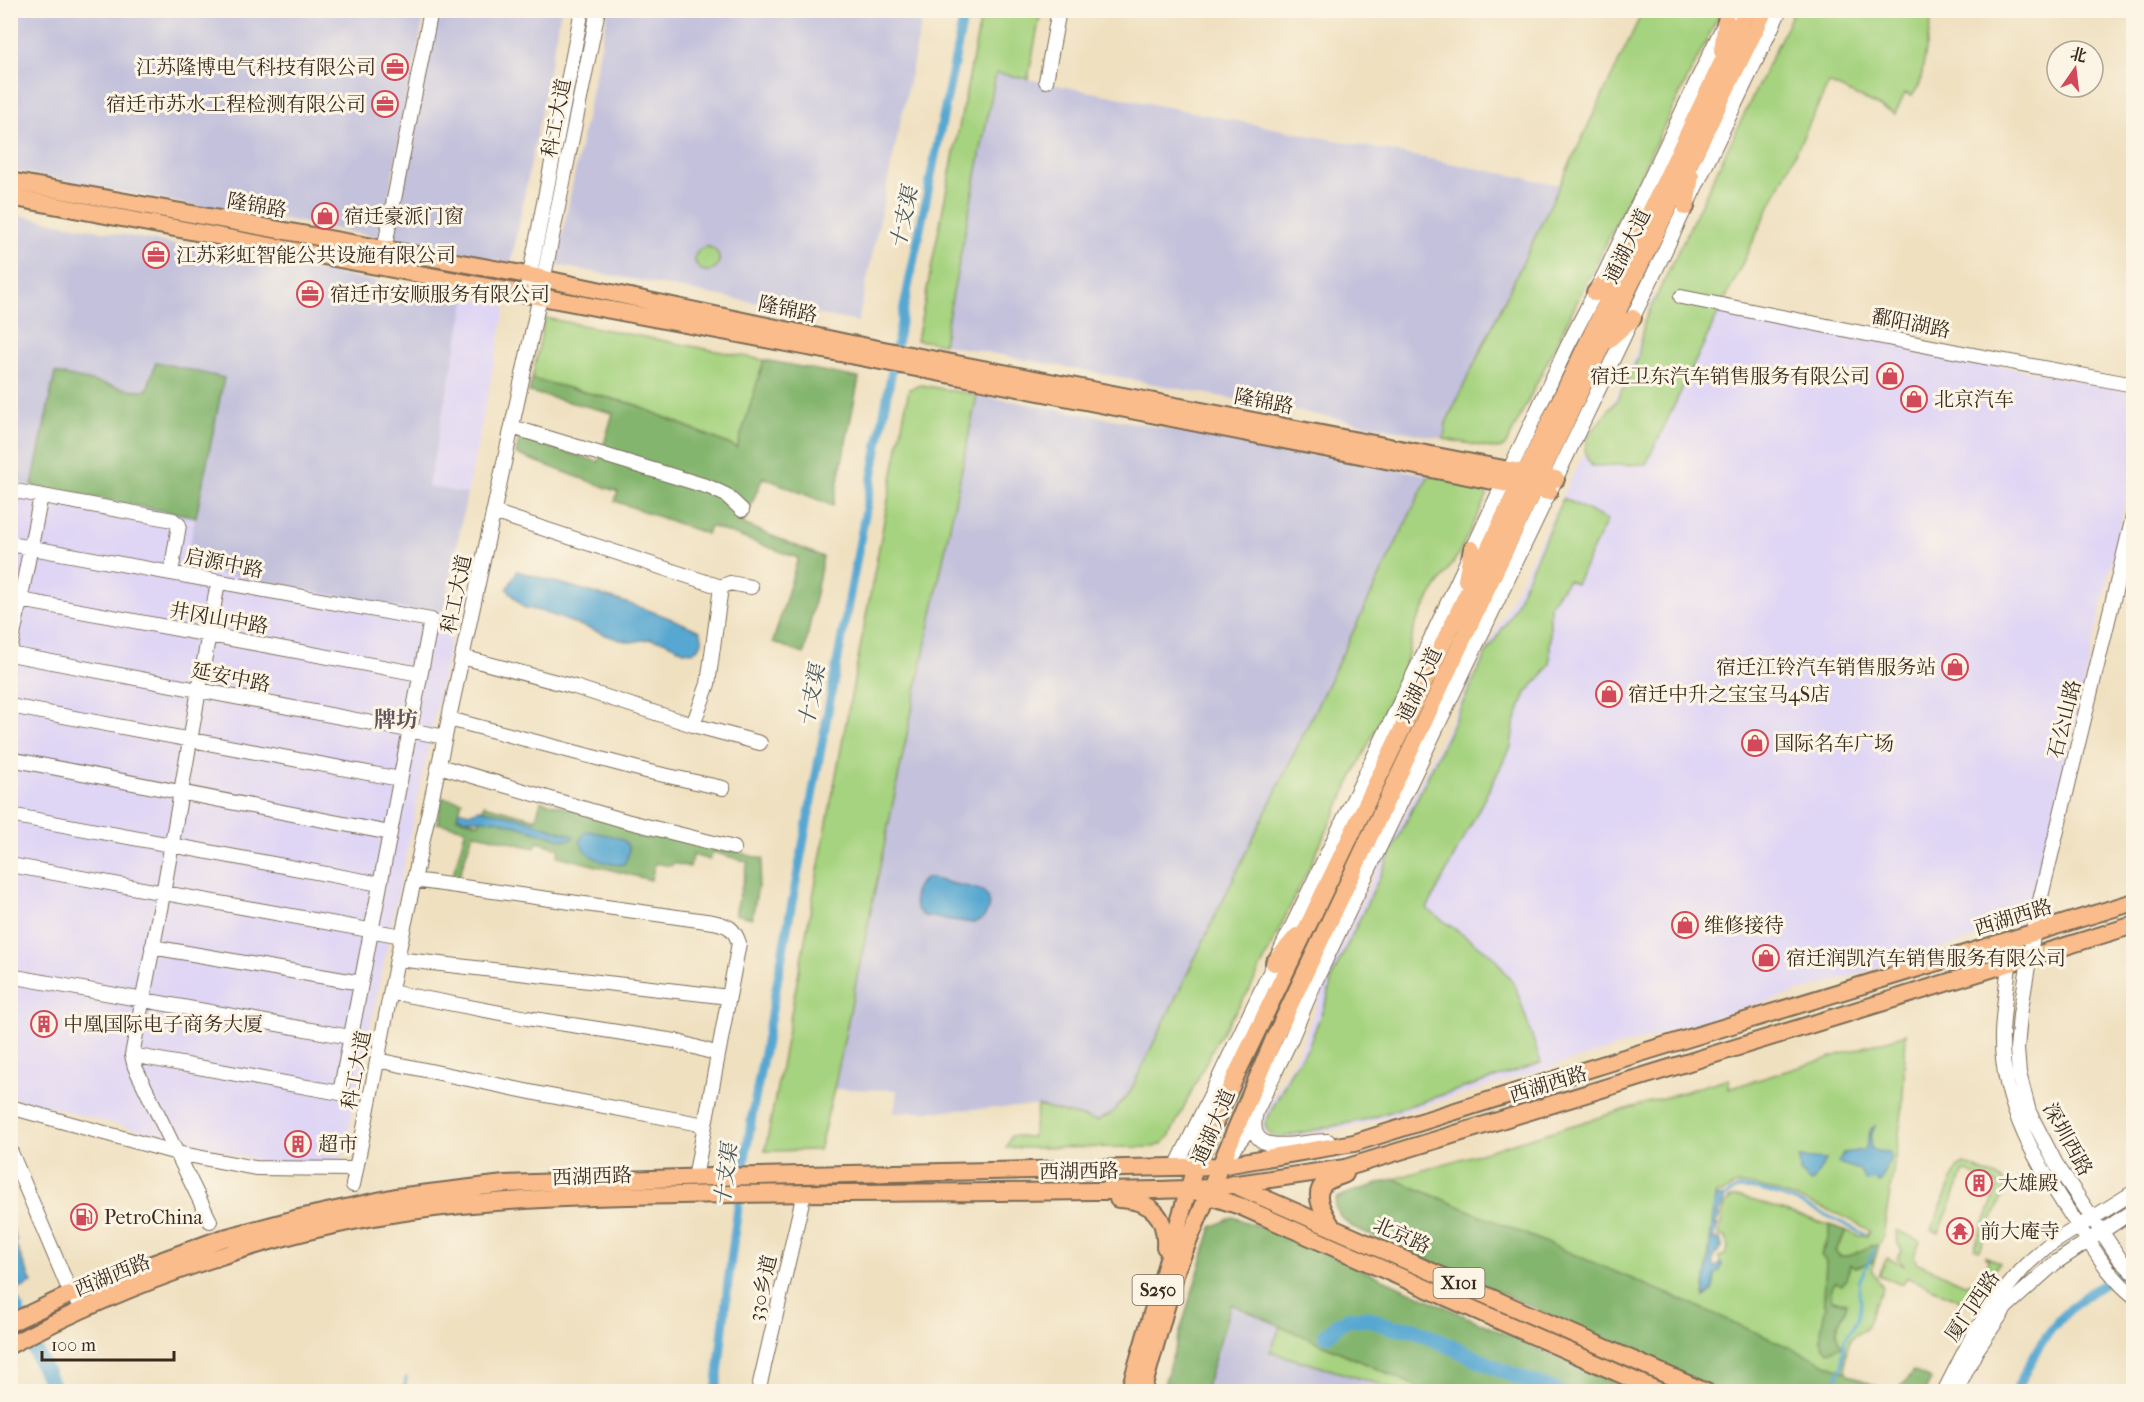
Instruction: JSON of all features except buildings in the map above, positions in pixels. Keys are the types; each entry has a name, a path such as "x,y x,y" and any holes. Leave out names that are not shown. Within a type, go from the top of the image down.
{"main road":[{"name":"通湖大道","path":"1142,1392 1177,1268 1273,1041 1530,481 1633,249 1747,10"},
{"name":"通湖大道","path":"1129,1392 1195,1167 1238,1071 1461,607 1602,346 1765,10"},
{"path":"1719,70 1729,15"},
{"path":"1686,207 1694,159"},
{"name":"隆锦路","path":"10,181 382,258 533,295 846,348"},
{"name":"隆锦路","path":"10,197 382,258 536,277 846,348 1530,481"},
{"path":"1595,293 1633,249"},
{"path":"1602,346 1633,318"},
{"path":"1461,607 1472,549"},
{"path":"1333,914 1360,888"},
{"name":"西湖西路","path":"10,1345 56,1321 170,1274 255,1246 409,1211 544,1198 708,1194 770,1185 1219,1166 1354,1143 1635,1054 2133,902"},
{"path":"1274,963 1311,920"},
{"name":"西湖西路","path":"10,1323 71,1294 220,1239 299,1218 396,1197 504,1184 703,1178 770,1185 804,1193 994,1193 1188,1189 1209,1191 1232,1184 1345,1168 2133,925"},
{"path":"1332,1227 1322,1210 1320,1188 1323,1184 1373,1160"},
{"path":"1219,1166 1232,1184"},
{"name":"北京路","path":"1232,1184 1706,1392"},
{"name":"北京路","path":"1209,1191 1661,1392"},
{"path":"994,1193 1028,1198 1128,1199 1140,1203 1151,1209 1164,1225 1166,1232 1164,1267"}],"street":[{"path":"382,258 431,10"},
{"name":"科工大道","path":"353,1185 397,959 512,427 582,10"},
{"name":"科工大道","path":"536,277 598,10"},
{"path":"1046,81 1059,10"},
{"path":"1176,1167 1472,549 1530,481 1633,318 1780,10"},
{"path":"1219,1166 1246,1133 1360,888 1530,481 1567,347 1729,15"},
{"name":"鄱阳湖路","path":"2133,376 1682,294 1968,354 2133,385"},
{"path":"512,427 709,487 726,495 742,510"},
{"path":"10,490 172,520 179,525 171,573"},
{"path":"10,652 15,599 31,548 41,496"},
{"path":"494,512 721,587 730,583 752,586"},
{"name":"石公山路","path":"2033,933 2133,513"},
{"name":"启源中路","path":"10,544 431,620 420,674"},
{"path":"210,1221 135,1067 132,1055 218,582"},
{"path":"693,725 708,684 721,587"},
{"name":"井冈山中路","path":"15,599 420,674"},
{"name":"延安中路","path":"10,652 199,691 445,737"},
{"path":"462,657 575,687 693,725 760,743"},
{"path":"132,1055 339,1092 420,674"},
{"path":"10,706 400,779"},
{"path":"449,719 650,772 723,788"},
{"path":"10,759 390,833"},
{"path":"439,766 626,821 734,848"},
{"path":"10,815 380,884"},
{"path":"10,865 402,936"},
{"path":"414,880 713,921 727,925 735,931 739,942 705,1125 703,1178"},
{"name":"深圳西路","path":"2033,933 2017,1049 2019,1073 2029,1112 2056,1164 2101,1232 2133,1274"},
{"name":"深圳西路","path":"2012,940 2002,1037 2010,1091 2018,1118 2055,1191 2105,1266 2131,1294"},
{"path":"152,946 361,983"},
{"path":"397,959 729,997"},
{"path":"10,976 350,1037"},
{"path":"391,992 527,1018 675,1041 718,1054"},
{"path":"377,1060 705,1125"},
{"path":"10,1107 177,1153 255,1168 352,1169"},
{"path":"1256,1112 1254,1121 1256,1135 1269,1144 1325,1140 1354,1143"},
{"path":"10,1150 71,1294 85,1309"},
{"name":"厦门西路","path":"1944,1392 1972,1337 2010,1282 2046,1247 2133,1192"},
{"name":"330乡道","path":"758,1392 804,1193"},
{"name":"厦门西路","path":"1956,1392 1976,1351 2006,1307 2055,1263 2133,1210"}],"shaded area":[{"path":"10,11 425,11 381,235 376,237 259,214 257,218 11,170"},
{"path":"438,11 561,11 511,263 392,240"},
{"path":"608,11 924,11 858,322 556,265"},
{"path":"996,73 1560,185 1446,423 1444,439 943,344"},
{"path":"10,214 466,298 428,486 467,494 443,616 186,567 195,517 11,482"},
{"name":"国际名车广场","path":"1653,295 2133,392 2133,470 2029,922 1357,1126 1282,1139 1274,1138 1263,1129 1263,1119 1269,1105 1302,1046 1329,973 1371,882 1590,441 1619,391 1636,351"},
{"path":"466,298 506,305 467,494 428,486"},
{"path":"977,395 1429,475 1129,1094 1110,1115 1097,1121 1038,1106 894,1113 897,1090 834,1089"},
{"path":"10,482 196,517 187,567 455,618 344,1155 337,1162 329,1165 266,1163 11,1097"},
{"path":"1231,1304 1428,1391 1205,1392"}],"green space":[{"path":"982,11 1041,11 1028,79 996,73 943,344 917,340"},
{"path":"1643,11 1721,11 1507,443 1502,448 1496,449 1444,439 1446,423"},
{"path":"1794,11 1933,11 1920,84 1912,96 1905,93 1895,114 1829,83 1646,464 1592,466 1587,459 1585,449 1589,435 1617,400 1638,358 1644,322"},
{"path":"707,247 716,250 719,259 716,268 707,271 698,268 695,259 698,250"},
{"path":"545,318 764,360 738,448 633,404 532,379"},
{"path":"764,360 859,378 833,506 763,477 743,524 823,557 804,654 773,642 798,558 710,526 707,534 615,501 618,492 516,454 519,438 599,462 613,413 529,392 532,379 633,404 737,448"},
{"path":"156,362 224,378 196,517 32,486 55,373 131,390 147,390"},
{"path":"921,385 977,395 834,1089 819,1150 765,1151 909,389"},
{"path":"1429,475 1479,484 1485,488 1487,496 1458,555 1415,625 1404,670 1250,989 1216,1042 1169,1137 1162,1144 1154,1147 1006,1148 1011,1136 1032,1137 1038,1106 1097,1121 1110,1115 1129,1094"},
{"path":"1563,498 1607,520 1576,584 1568,580 1550,604 1550,664 1526,693 1514,725 1511,747 1427,909 1493,956 1515,985 1541,1063 1368,1119 1281,1137 1272,1135 1268,1132 1265,1123 1292,1070 1308,1048 1328,996 1332,977 1487,652 1510,617"},
{"path":"442,798 462,801 457,818 479,823 484,805 536,819 541,801 763,859 752,918 735,914 748,862 713,852 710,860 693,855 690,867 673,863 671,866 655,863 651,880 558,856 559,848 537,842 535,848 473,833 457,883 451,881 466,829 437,823"},
{"path":"1906,1034 1902,1113 1883,1237 1879,1246 1870,1247 1852,1255 1840,1256 1835,1251 1846,1233 1845,1230 1859,1236 1867,1236 1870,1231 1826,1210 1766,1189 1739,1185 1723,1193 1716,1193 1704,1297 1712,1290 1715,1274 1720,1271 1722,1265 1718,1257 1725,1255 1728,1249 1726,1237 1719,1236 1724,1209 1728,1200 1732,1198 1742,1197 1829,1225 1829,1235 1822,1249 1826,1262 1824,1302 1826,1305 1820,1340 1837,1338 1838,1325 1846,1303 1832,1300 1830,1293 1835,1282 1849,1270 1850,1265 1856,1267 1874,1261 1873,1272 1883,1288 1874,1305 1866,1329 1854,1336 1848,1346 1845,1359 1846,1373 1703,1309 1394,1179 1729,1078 1728,1089"},
{"path":"1964,1164 2001,1179 2007,1186 1979,1250 1974,1248 1999,1185 1964,1171 1939,1233 1931,1230 1957,1168"},
{"path":"1394,1179 1699,1307 1887,1391 1720,1391 1351,1226 1341,1217 1335,1207 1336,1199 1345,1194"},
{"path":"1233,1217 1312,1247 1632,1391 1428,1391 1231,1304 1205,1391 1162,1391 1212,1227"},
{"path":"1829,1225 1845,1230 1846,1233 1835,1251 1840,1256 1852,1255 1870,1247 1879,1246 1874,1261 1856,1267 1850,1265 1842,1285 1835,1282 1831,1293 1832,1300 1847,1303 1837,1329 1838,1339 1842,1346 1829,1352 1824,1348 1821,1337 1826,1305 1824,1302 1826,1262 1821,1255 1829,1235"},
{"path":"1897,1230 1920,1241 1914,1256 1916,1262 1964,1284 1978,1281 1986,1268 1988,1260 1985,1256 2000,1263 1982,1282 1967,1304 1907,1277 1902,1285 1879,1275 1887,1258 1905,1266 1897,1258 1902,1250 1898,1244"},
{"path":"1281,1326 1416,1386 1415,1391 1403,1391 1270,1352"},
{"path":"1913,1371 1931,1379 1925,1391 1897,1391 1910,1377"}],"water":[{"path":"517,571 678,621 700,631 701,643 693,652 684,651 664,641 649,639 631,642 523,607 507,589"},
{"path":"479,809 517,817 574,836 570,840 565,840 496,820 465,819 457,816 459,810 469,813"},
{"path":"587,831 615,837 625,842 629,850 624,864 607,863 590,855 581,843 581,837"},
{"path":"926,878 980,890 988,897 986,914 982,919 973,923 924,916 916,907 914,897 918,886"},
{"path":"1875,1126 1871,1136 1871,1148 1876,1151 1889,1152 1891,1157 1881,1182 1878,1183 1876,1179 1865,1180 1860,1170 1838,1163 1843,1153 1865,1150 1871,1129"},
{"path":"1799,1158 1826,1160 1813,1181 1810,1182 1800,1172"},
{"path":"1715,1196 1725,1197 1722,1208 1717,1214 1720,1215 1715,1226 1718,1225 1713,1241 1720,1239 1722,1247 1713,1257 1713,1264 1716,1268 1721,1262 1722,1265 1720,1271 1715,1275 1712,1290 1704,1297"},
{"path":"11,1226 17,1241 15,1243 32,1283 11,1293"}],"waterway":[{"name":"十支渠","path":"742,1178 903,312 965,10"},
{"path":"1725,1197 1736,1189 1755,1189 1804,1205 1864,1234"},
{"name":"十支渠","path":"716,1392 740,1192"},
{"path":"1829,1392 1842,1366 1844,1341 1858,1319 1861,1301 1859,1282 1874,1250"},
{"path":"2015,1392 2042,1342 2061,1318 2095,1289 2134,1266"},
{"path":"10,1298 55,1392"},
{"path":"1326,1335 1340,1323 1349,1319 1366,1318 1394,1328 1413,1329 1503,1371 1559,1392"},
{"path":"404,1392 406,1378"}],"place":[{"name":"江苏隆博电气科技有限公司","path":"395,67"},
{"name":"宿迁市苏水工程检测有限公司","path":"385,104"},
{"name":"宿迁豪派门窗","path":"325,216"},
{"name":"江苏彩虹智能公共设施有限公司","path":"156,255"},
{"name":"宿迁市安顺服务有限公司","path":"310,294"},
{"name":"宿迁卫东汽车销售服务有限公司","path":"1890,376"},
{"name":"北京汽车","path":"1914,399"},
{"name":"宿迁江铃汽车销售服务站","path":"1955,667"},
{"name":"宿迁中升之宝宝马4S店","path":"1609,694"},
{"name":"国际名车广场","path":"1755,743"},
{"name":"维修接待","path":"1685,925"},
{"name":"宿迁润凯汽车销售服务有限公司","path":"1766,958"},
{"name":"中凰国际电子商务大厦","path":"44,1024"},
{"name":"超市","path":"298,1144"},
{"name":"大雄殿","path":"1979,1183"},
{"name":"PetroChina","path":"84,1217"},
{"name":"前大庵寺","path":"1960,1231"}],"district":[{"name":"牌坊","path":"396,719"}]}
